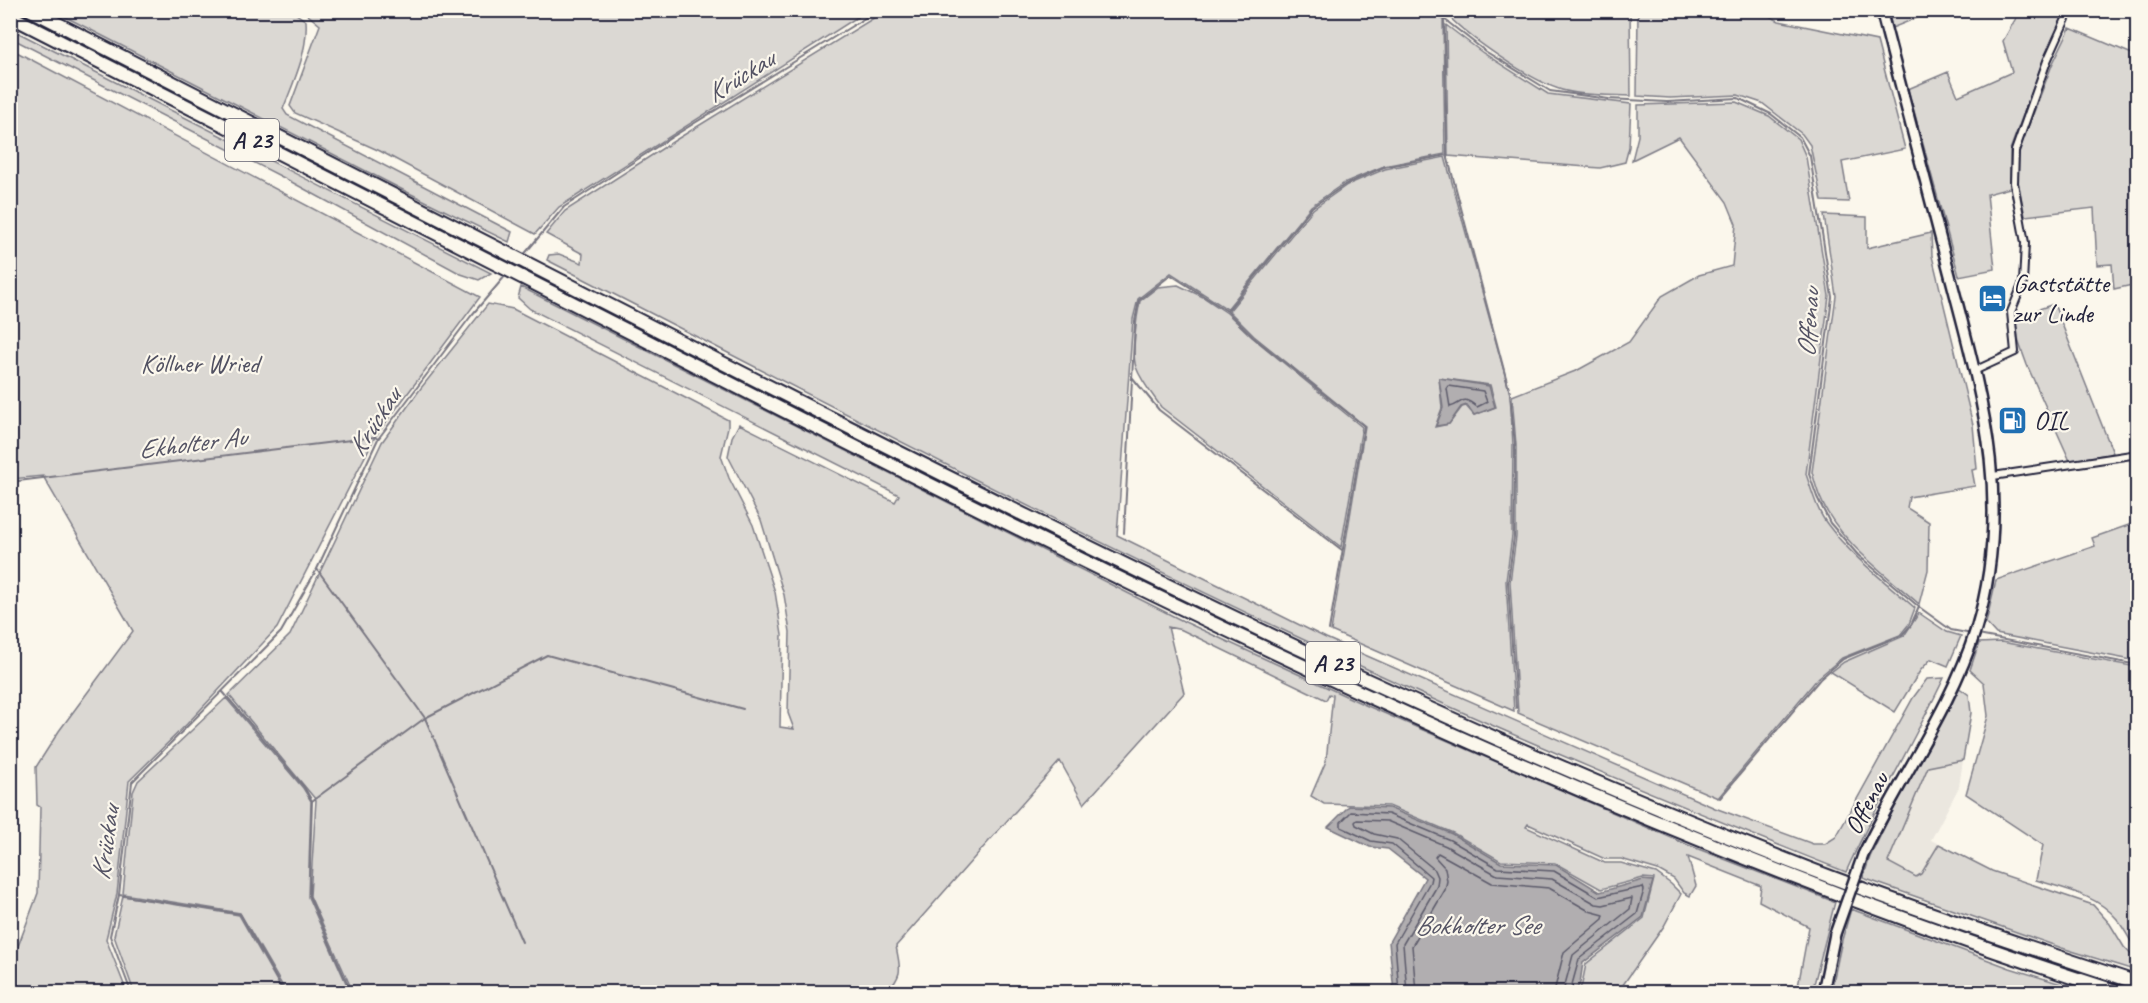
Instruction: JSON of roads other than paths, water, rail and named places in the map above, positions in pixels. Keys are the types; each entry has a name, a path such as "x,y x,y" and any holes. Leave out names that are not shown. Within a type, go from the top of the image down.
{"highway":[{"name":"A 23","path":"32,10 995,501 1374,683 1588,778 1808,868 2036,950 2138,983"},
{"name":"A 23","path":"10,16 1011,525 1391,707 1584,793 1802,882 2015,959 2118,993"}],"main road":[{"name":"Offenau","path":"1822,993 1835,934 1863,855 1948,695 1968,651 1976,627 1994,535 1993,476 1982,404 1881,10"}],"street":[{"path":"1974,370 2015,352 2011,312 2023,283 2025,243 2014,183 2015,150 2047,62 2070,10"},
{"path":"1993,476 2138,454"}],"water":[{"path":"1439,378 1489,386 1495,407 1474,415 1467,405 1461,407 1449,424 1436,426 1443,408"},
{"name":"Bokholter See","path":"1349,806 1389,808 1452,834 1501,863 1556,865 1600,892 1643,880 1653,881 1643,917 1583,963 1580,983 1575,992 1394,992 1389,942 1425,878 1388,849 1370,847 1328,827"}],"waterway":[{"name":"Krückau","path":"522,257 564,207 672,137 878,10"},
{"name":"Offenau","path":"1438,10 1444,19 1485,51 1550,91 1609,99 1667,102 1738,98 1771,114 1800,137 1810,156 1832,297 1809,474 1830,523 1858,555 1919,607 1951,630 1972,634"},
{"path":"1444,19 1447,155 1510,393 1515,445 1514,537 1508,582 1516,708"},
{"path":"1124,533 1135,321 1139,300 1171,275 1227,311 1312,207 1346,184 1384,167 1447,155"},
{"name":"Krückau","path":"131,992 110,936 119,895 132,782 281,632 317,569 378,439 471,316 506,275"},
{"path":"1228,312 1253,337 1364,426 1329,630"},
{"path":"1132,377 1159,410 1342,550"},
{"name":"Ekholter Au","path":"10,482 375,437 378,439"},
{"path":"317,569 425,718 522,942"},
{"path":"1720,798 1820,679 1843,659 1902,635 1911,625 1919,607"},
{"name":"Offenau","path":"1978,635 2138,665"},
{"path":"351,992 309,896 312,801 425,718 547,655 743,709"},
{"path":"223,692 304,787 312,801"},
{"path":"119,895 240,914 284,992"}],"place":[{"name":"Gaststätte zur Linde","path":"1992,298"},
{"name":"OIL","path":"2013,420"}],"park label":[{"name":"Köllner Wried","path":"200,363"}]}
